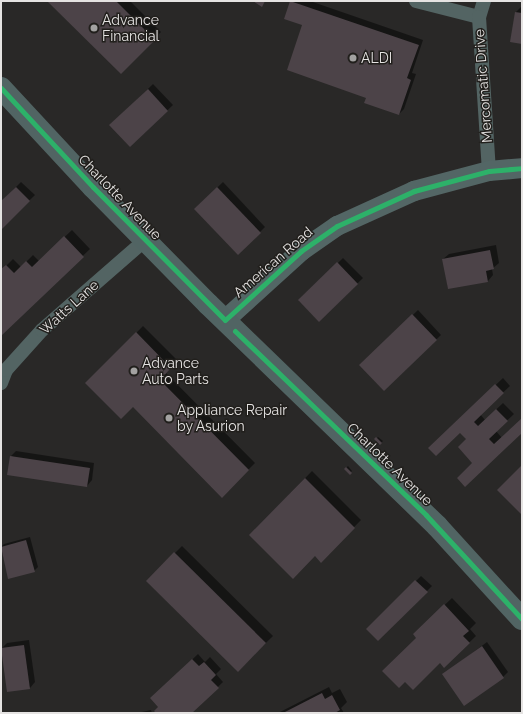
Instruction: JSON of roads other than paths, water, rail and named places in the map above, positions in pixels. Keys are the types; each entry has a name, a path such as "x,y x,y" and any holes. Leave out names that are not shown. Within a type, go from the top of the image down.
{"main road":[{"name":"Charlotte Avenue","path":"1,88 93,188 224,320 426,515 522,619"}],"street":[{"path":"416,1 479,17"},
{"name":"Mercomatic Drive","path":"484,1 479,17 489,171"},
{"name":"American Road","path":"224,320 292,258 324,234 414,191 489,171 522,168"},
{"name":"Watts Lane","path":"1,383 6,370 42,330 145,240"}],"place":[{"name":"Advance Financial","path":"94,28"},
{"name":"ALDI","path":"353,58"},
{"name":"Advance Auto Parts","path":"134,371"},
{"name":"Appliance Repair by Asurion","path":"169,418"}]}
